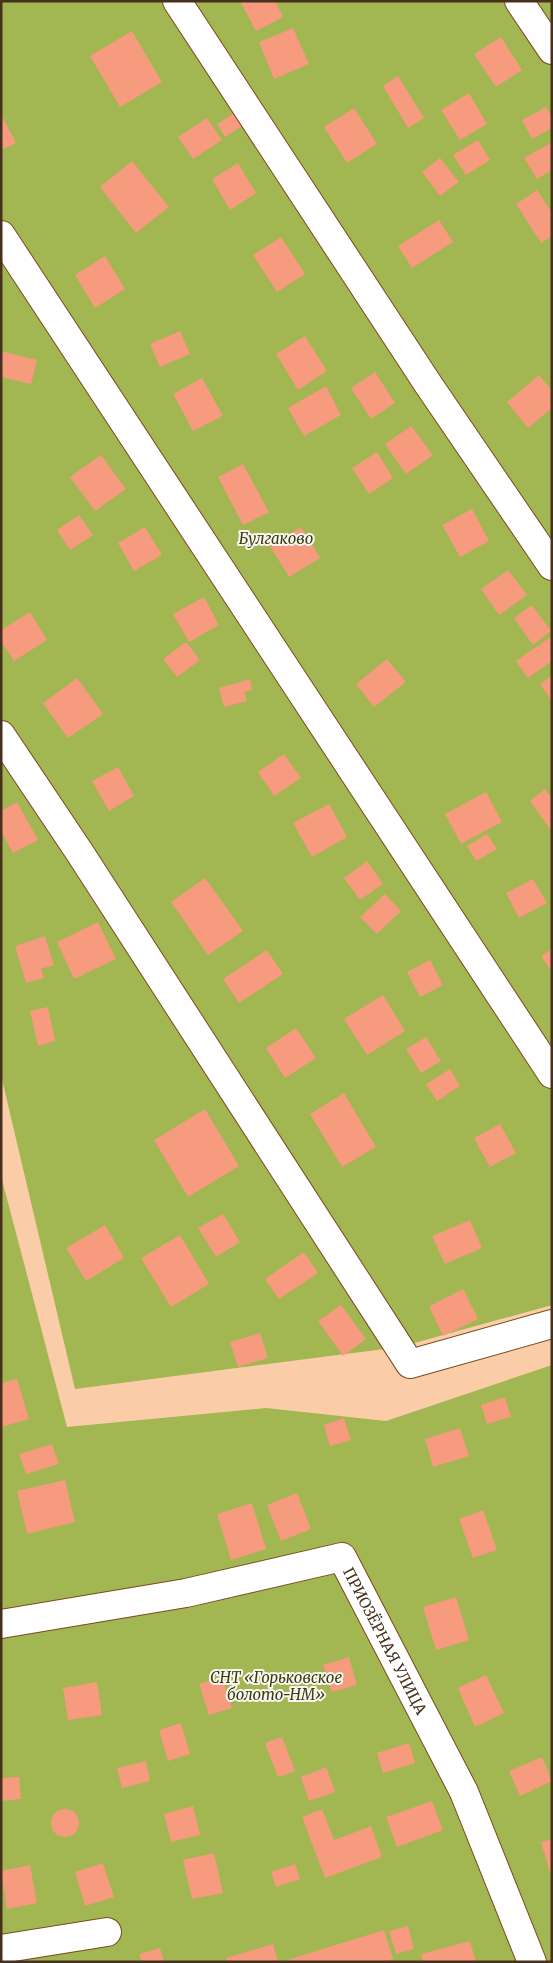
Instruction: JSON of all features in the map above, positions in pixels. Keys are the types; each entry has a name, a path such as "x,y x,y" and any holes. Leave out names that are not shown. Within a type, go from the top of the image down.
{"street":[{"path":"177,1 428,384 552,566"},
{"path":"519,1 552,50"},
{"path":"1,235 552,1074"},
{"path":"1,736 113,903 410,1364 552,1324"},
{"name":"ПРИОЗЁРНАЯ УЛИЦА","path":"1,1624 186,1593 342,1557 464,1792 532,1962"},
{"path":"1,1949 107,1932"}],"green space":[{"name":"Булгаково","path":"1,1 552,1 552,1305 400,1347 75,1389 1,1075"},
{"name":"СНТ «Горьковское болото-НМ»","path":"1,1176 67,1427 266,1408 386,1421 552,1365 552,1962 1,1962"}],"building":[{"path":"240,1 275,1 283,17 256,31"},
{"path":"293,28 309,64 274,79 259,42"},
{"path":"132,31 162,82 120,107 90,56"},
{"path":"501,37 522,70 496,87 474,54"},
{"path":"398,76 424,118 408,128 383,86"},
{"path":"469,93 487,124 460,140 441,110"},
{"path":"546,107 552,117 552,128 532,139 522,120"},
{"path":"242,108 250,121 225,137 217,124"},
{"path":"354,108 377,144 347,163 324,127"},
{"path":"1,114 16,143 1,150"},
{"path":"207,118 222,140 193,159 178,137"},
{"path":"478,140 490,160 466,175 453,155"},
{"path":"552,142 552,170 537,179 524,158"},
{"path":"440,158 459,182 440,196 422,172"},
{"path":"132,161 169,207 136,233 100,187"},
{"path":"238,163 256,193 230,210 212,179"},
{"path":"537,190 552,213 552,236 541,243 516,204"},
{"path":"439,220 453,242 412,268 398,246"},
{"path":"281,237 305,274 277,292 253,255"},
{"path":"105,256 125,289 95,308 75,275"},
{"path":"180,331 190,354 160,367 150,344"},
{"path":"305,336 327,371 298,390 276,354"},
{"path":"1,351 37,360 31,384 1,377"},
{"path":"375,372 395,403 371,419 351,388"},
{"path":"539,375 552,391 552,408 528,428 507,402"},
{"path":"202,378 223,416 193,431 173,394"},
{"path":"326,386 341,415 304,436 288,408"},
{"path":"411,426 433,455 406,474 385,444"},
{"path":"377,452 393,478 369,494 352,468"},
{"path":"101,455 126,489 95,511 70,477"},
{"path":"243,464 269,512 243,525 218,477"},
{"path":"472,509 489,541 460,557 442,525"},
{"path":"79,515 93,535 70,550 57,530"},
{"path":"145,527 162,555 134,571 118,543"},
{"path":"301,527 320,558 289,577 270,546"},
{"path":"508,570 527,595 499,615 481,589"},
{"path":"204,597 219,625 189,642 173,614"},
{"path":"532,605 551,631 533,645 514,618"},
{"path":"30,612 47,640 14,661 1,641 1,630"},
{"path":"552,636 552,661 528,678 516,661"},
{"path":"186,642 200,660 177,677 163,659"},
{"path":"387,659 406,682 374,707 356,684"},
{"path":"552,676 552,702 540,684"},
{"path":"77,678 103,714 68,738 43,703"},
{"path":"250,679 252,690 244,692 247,701 224,707 219,688"},
{"path":"284,754 301,778 274,796 258,772"},
{"path":"118,767 134,796 109,811 92,781"},
{"path":"545,789 552,798 552,827 550,829 530,801"},
{"path":"486,792 502,822 461,844 445,814"},
{"path":"17,802 38,840 13,853 1,831 1,811"},
{"path":"329,804 347,837 312,857 293,823"},
{"path":"487,834 497,849 476,861 467,846"},
{"path":"367,861 383,884 360,900 344,878"},
{"path":"205,878 243,931 208,955 171,902"},
{"path":"533,879 547,903 519,918 506,893"},
{"path":"385,894 401,911 377,934 360,917"},
{"path":"98,922 116,959 74,979 57,942"},
{"path":"45,936 54,965 41,969 44,978 26,983 15,946"},
{"path":"552,949 552,972 541,956"},
{"path":"267,950 283,974 239,1003 223,979"},
{"path":"430,960 443,985 420,997 407,972"},
{"path":"383,995 405,1031 367,1055 344,1019"},
{"path":"48,1007 55,1041 38,1046 30,1011"},
{"path":"296,1028 316,1058 285,1078 266,1048"},
{"path":"426,1037 441,1061 421,1073 406,1049"},
{"path":"450,1069 460,1086 437,1101 426,1084"},
{"path":"344,1093 376,1147 342,1167 310,1114"},
{"path":"205,1109 239,1166 188,1197 154,1140"},
{"path":"500,1124 516,1153 490,1167 474,1138"},
{"path":"223,1214 240,1242 216,1257 198,1228"},
{"path":"470,1220 482,1248 445,1264 432,1236"},
{"path":"105,1225 124,1258 86,1281 66,1248"},
{"path":"180,1235 209,1284 171,1307 141,1258"},
{"path":"304,1252 318,1273 279,1299 265,1279"},
{"path":"463,1289 478,1319 443,1336 429,1306"},
{"path":"341,1305 366,1339 343,1356 318,1321"},
{"path":"260,1333 268,1358 238,1367 230,1342"},
{"path":"17,1379 29,1419 1,1427 1,1383"},
{"path":"505,1397 511,1417 487,1424 481,1405"},
{"path":"344,1418 351,1440 330,1446 324,1425"},
{"path":"460,1428 469,1456 433,1467 425,1439"},
{"path":"52,1444 59,1464 26,1474 19,1454"},
{"path":"65,1480 75,1522 27,1534 17,1491"},
{"path":"297,1493 311,1529 281,1541 267,1505"},
{"path":"252,1503 266,1549 231,1560 217,1514"},
{"path":"483,1510 497,1550 473,1558 459,1519"},
{"path":"456,1597 469,1640 436,1650 423,1607"},
{"path":"349,1657 357,1685 332,1692 323,1665"},
{"path":"486,1675 504,1713 475,1727 458,1688"},
{"path":"222,1677 232,1708 209,1715 199,1684"},
{"path":"97,1682 102,1715 68,1720 63,1688"},
{"path":"181,1723 190,1754 168,1761 159,1730"},
{"path":"282,1737 295,1771 278,1777 265,1743"},
{"path":"409,1743 415,1763 383,1773 377,1753"},
{"path":"542,1757 552,1781 520,1796 509,1771"},
{"path":"146,1761 150,1781 122,1788 117,1768"},
{"path":"326,1767 335,1792 309,1801 301,1777"},
{"path":"19,1777 21,1799 1,1801 1,1778"},
{"path":"432,1801 443,1830 397,1847 386,1817"},
{"path":"193,1806 200,1835 171,1842 164,1814"},
{"path":"65,1809 75,1813 79,1823 75,1833 65,1837 55,1833 51,1823 55,1813"},
{"path":"322,1809 334,1840 371,1826 382,1857 325,1878 302,1817"},
{"path":"552,1839 552,1876 551,1876 541,1842"},
{"path":"214,1853 223,1893 192,1899 183,1860"},
{"path":"103,1863 114,1897 85,1906 75,1872"},
{"path":"295,1864 300,1879 276,1887 271,1872"},
{"path":"30,1865 37,1903 7,1909 1,1871"},
{"path":"408,1926 414,1949 396,1954 389,1931"},
{"path":"384,1930 393,1959 384,1962 281,1962"},
{"path":"470,1941 476,1962 423,1962 421,1954"},
{"path":"273,1944 278,1962 228,1962 226,1958"},
{"path":"160,1948 164,1962 142,1962 139,1954"}]}
